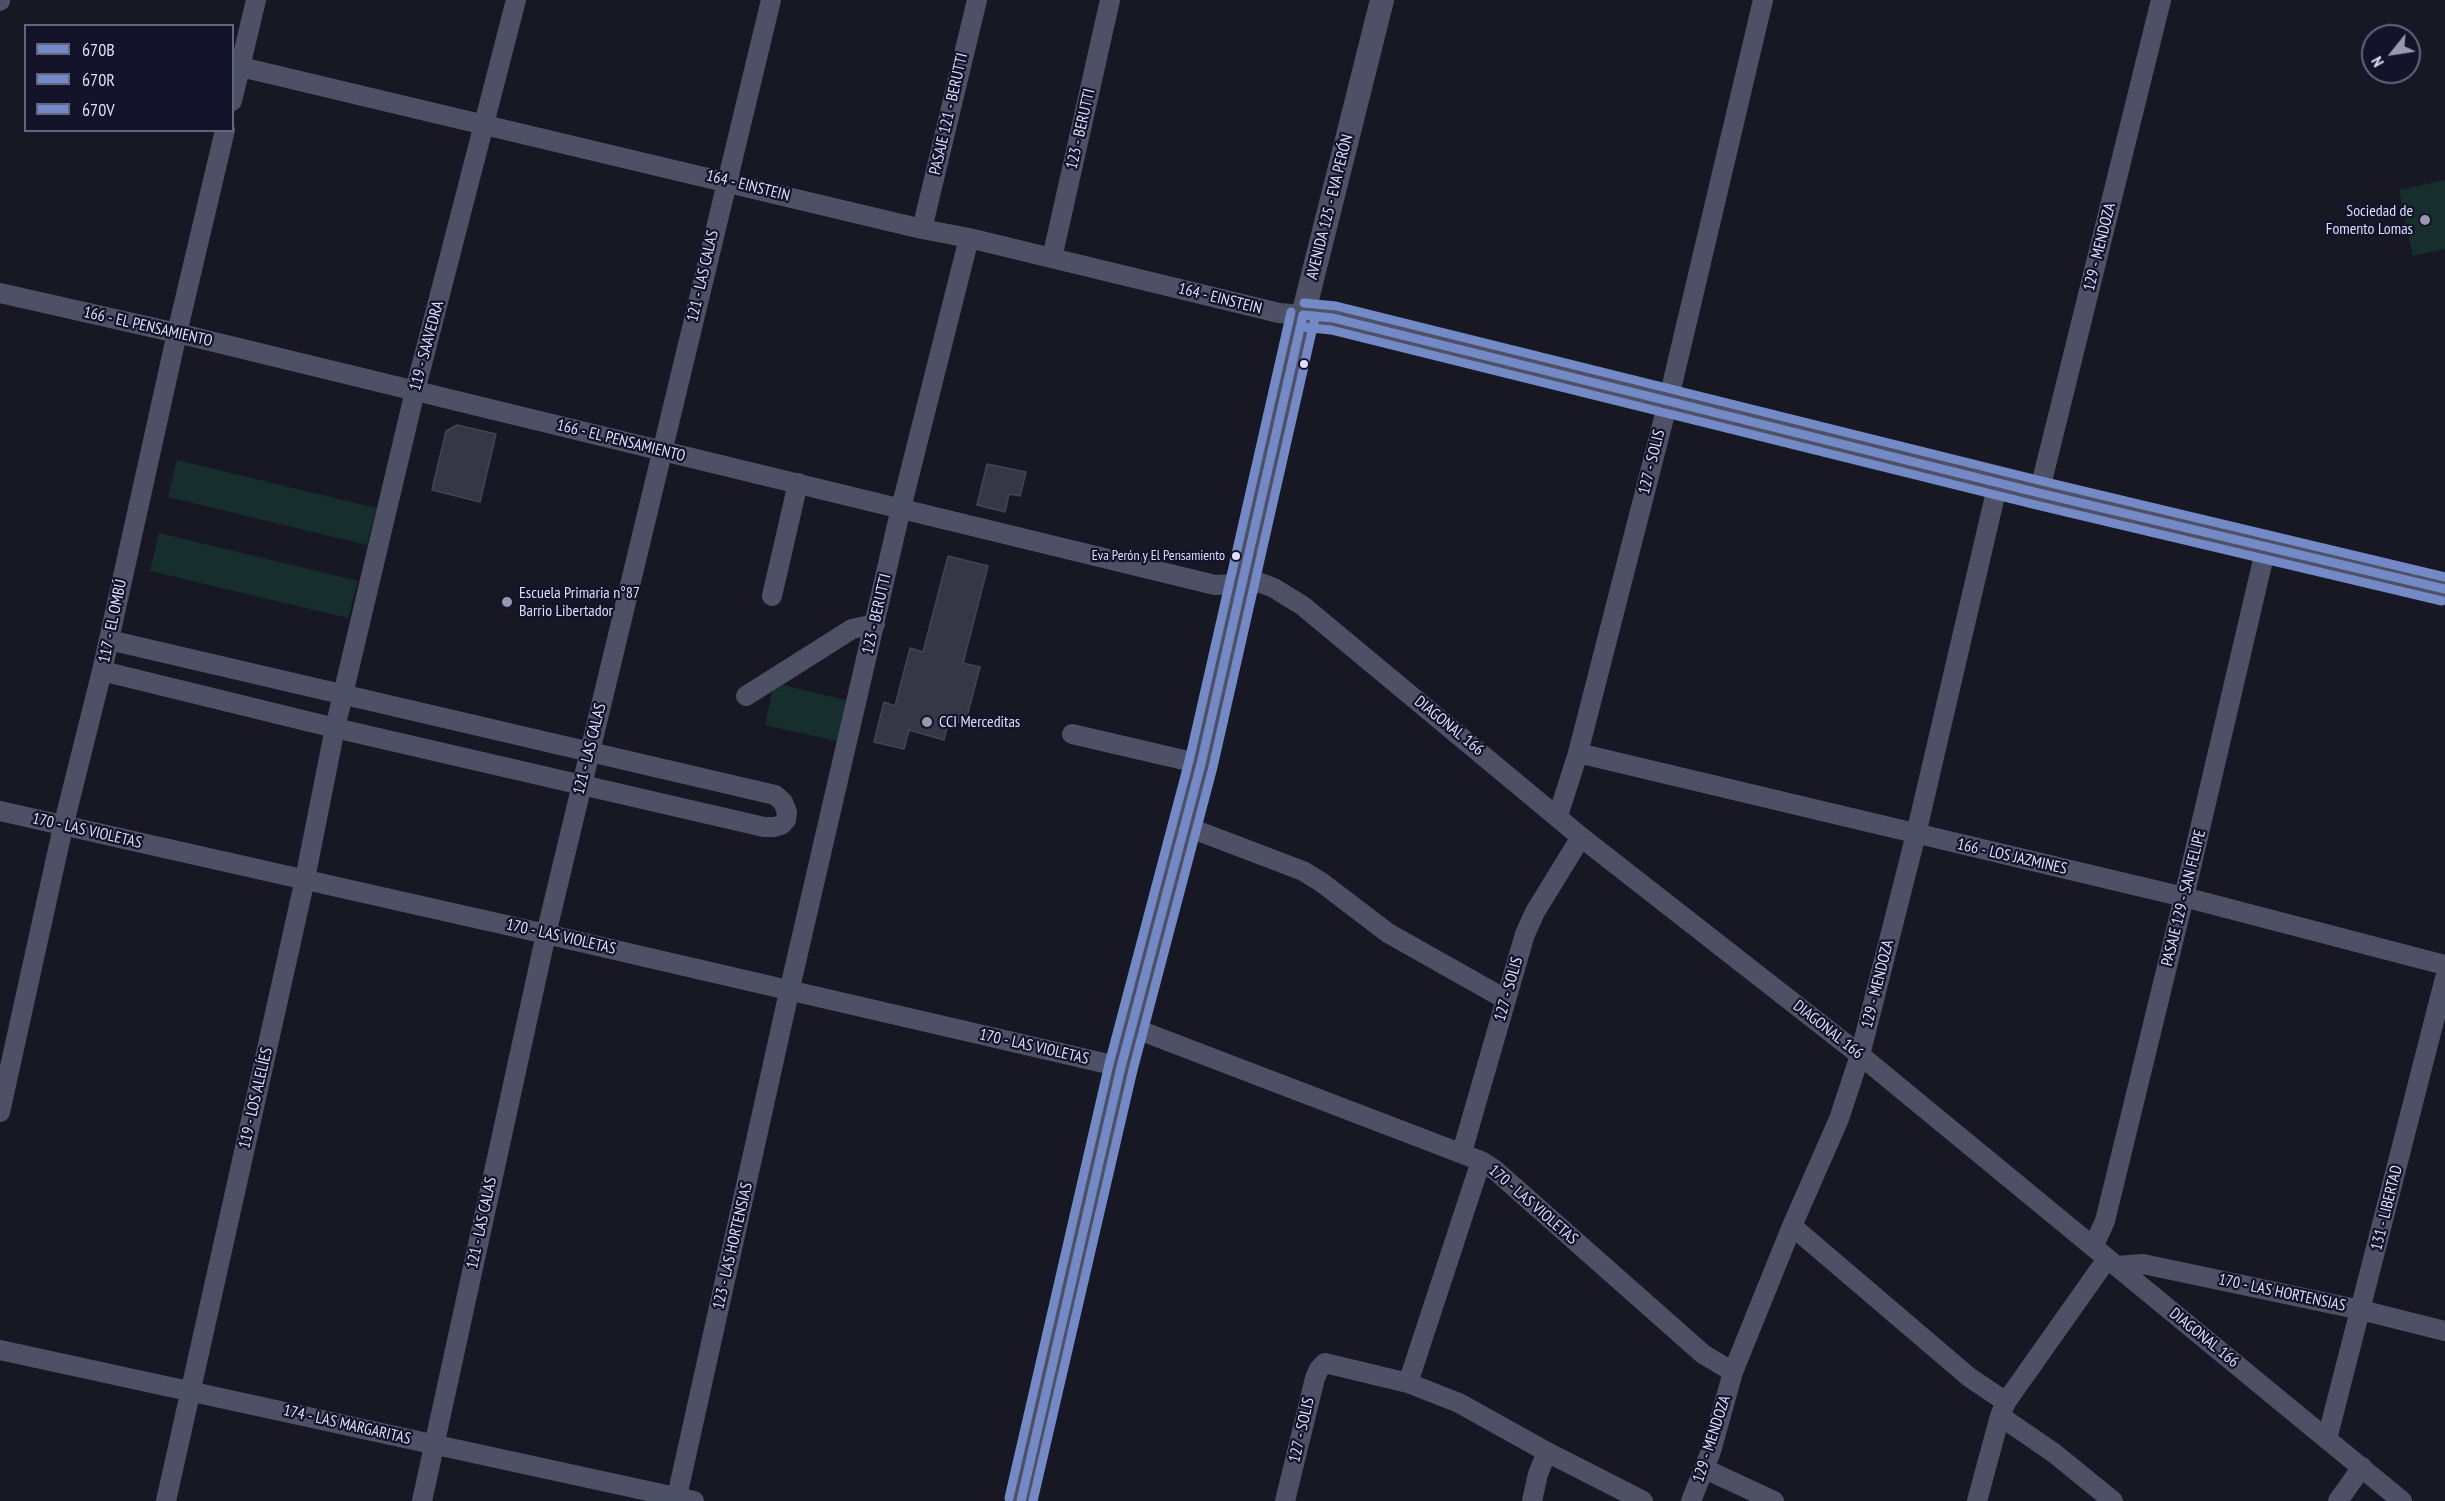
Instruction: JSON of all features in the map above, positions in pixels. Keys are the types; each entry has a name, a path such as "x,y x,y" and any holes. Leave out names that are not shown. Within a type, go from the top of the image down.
{"street":[{"path":"234,93 256,0"},
{"name":"119 - SAAVEDRA","path":"345,694 415,391 516,0"},
{"name":"121 - LAS CALAS","path":"422,1501 546,934 771,0"},
{"name":"PASAJE 121 - BERUTTI","path":"922,229 976,0"},
{"name":"123 - BERUTTI","path":"1052,258 1110,0"},
{"name":"AVENIDA 125 - EVA PERÓN","path":"1021,1501 1121,1067 1201,764 1303,315 1382,0"},
{"name":"127 - SOLIS","path":"1558,816 1578,753 1668,402 1763,0"},
{"name":"129 - MENDOZA","path":"2039,493 2161,0"},
{"name":"164 - EINSTEIN","path":"241,67 922,229 969,237 1279,313 1333,318 2039,493 2445,589"},
{"name":"117 - EL OMBÚ","path":"0,1112 63,827 102,671 225,132"},
{"name":"123 - BERUTTI","path":"789,992 901,508 969,237"},
{"name":"166 - EL PENSAMIENTO","path":"0,293 177,333 1215,585 1242,583"},
{"path":"772,596 798,483"},
{"name":"129 - MENDOZA","path":"1691,1501 1705,1469 1733,1372 1792,1226 1839,1119 1860,1055 1916,834 1998,483"},
{"name":"PASAJE 129 - SAN FELIPE","path":"1977,1501 2003,1409 2106,1257 2105,1221 2266,547"},
{"name":"DIAGONAL 166","path":"1242,583 1261,583 1303,606 1581,837 1860,1055 2402,1501"},
{"path":"746,696 852,629 875,624"},
{"path":"102,671 336,728 764,827 774,827 786,820 787,812 783,802 775,795 109,640"},
{"name":"119 - LOS ALELÍES","path":"166,1501 345,694"},
{"path":"1072,734 1201,764"},
{"name":"166 - LOS JAZMINES","path":"1578,753 2184,897 2445,965"},
{"name":"170 - LAS VIOLETAS","path":"0,811 1121,1067"},
{"path":"1185,826 1303,871 1388,933 1505,999"},
{"name":"127 - SOLIS","path":"1462,1152 1525,934 1535,912 1581,837"},
{"name":"131 - LIBERTAD","path":"2327,1439 2445,978"},
{"name":"123 - LAS HORTENSIAS","path":"682,1500 789,992"},
{"name":"170 - LAS VIOLETAS","path":"1131,1027 1481,1161 1495,1170 1703,1354 1733,1372"},
{"path":"1481,1161 1408,1383 1459,1403 1642,1501"},
{"path":"1792,1226 2054,1453 2113,1501"},
{"name":"170 - LAS HORTENSIAS","path":"2106,1257 2361,1310 2445,1331"},
{"name":"174 - LAS MARGARITAS","path":"0,1350 682,1500"},
{"name":"127 - SOLIS","path":"1285,1501 1315,1378 1325,1363 1408,1383"},
{"path":"1532,1501 1538,1474 1547,1452"},
{"path":"2338,1501 2362,1467"},
{"path":"1705,1469 1774,1501"}],"green space":[{"name":"Sociedad de Fomento Lomas","path":"2445,180 2445,249 2413,256 2399,190"},
{"path":"177,460 376,508 367,545 168,497"},
{"path":"159,533 358,581 348,618 150,571"},
{"path":"774,683 850,701 840,742 765,725"}],"building":[{"path":"457,425 496,434 480,502 432,490 446,431"},
{"path":"987,464 1026,472 1020,496 1009,494 1005,512 977,505"},
{"name":"CCI Merceditas","path":"948,556 988,566 963,663 980,667 965,724 949,719 944,740 909,730 904,749 874,742 884,702 895,706 910,648 923,652"}],"transit line":[{"name":"670V","path":"1304,303 1336,306 2042,481 2445,577"},
{"name":"670V","path":"1009,1498 1109,1064 1189,761 1291,312"},
{"name":"670B","path":"1303,315 1333,318 2039,493 2445,589"},
{"name":"670B","path":"1021,1501 1121,1067 1201,764 1303,315"},
{"name":"670R","path":"1033,1501 1133,1070 1213,767 1315,318"},
{"name":"670R","path":"1302,327 1331,330 2036,505 2442,601"}],"place":[{"name":"Sociedad de Fomento Lomas","path":"2425,220"},
{"name":"Eva Perón y El Pensamiento","path":"1236,556"},
{"name":"Escuela Primaria n°87 Barrio Libertador","path":"507,602"},
{"name":"CCI Merceditas","path":"927,722"}]}
